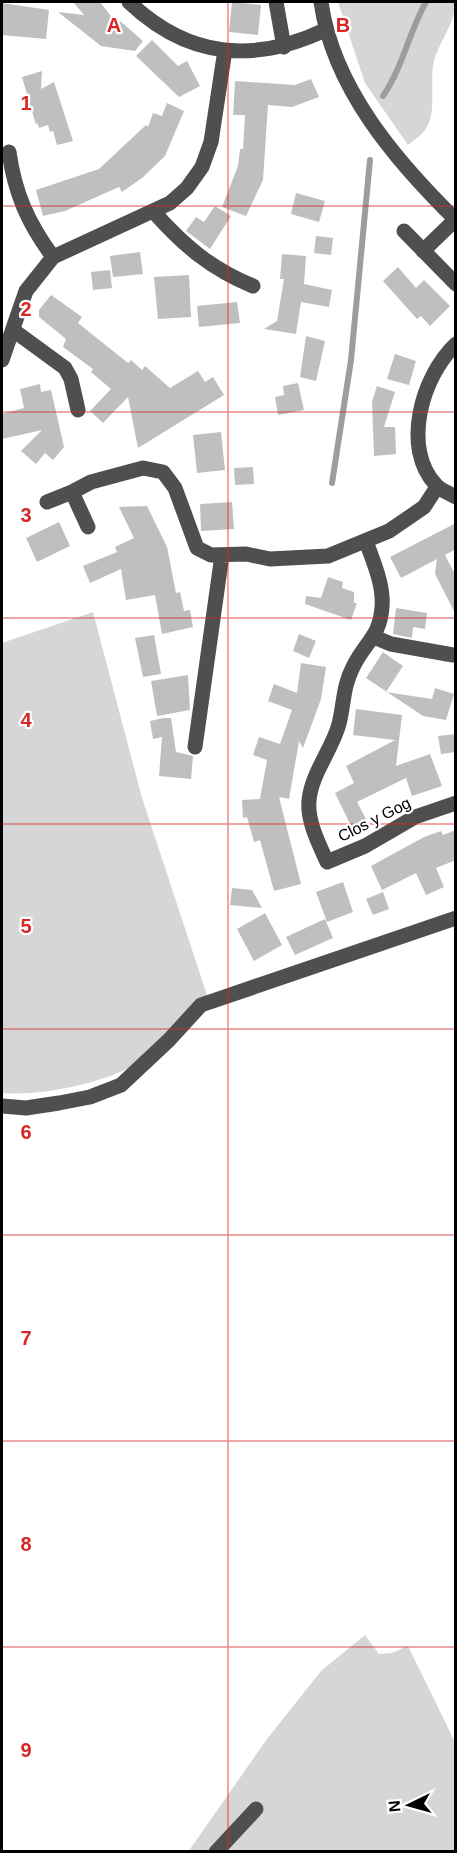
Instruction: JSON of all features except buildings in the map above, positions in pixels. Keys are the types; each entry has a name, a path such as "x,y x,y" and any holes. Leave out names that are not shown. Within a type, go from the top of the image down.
{"street":[{"path":"129,2 145,16 187,40 225,50 257,53 284,47 325,30"},
{"path":"276,2 284,47"},
{"path":"321,2 325,30 361,104 393,155 454,219 423,252"},
{"path":"2,360 26,291 53,257 170,203 188,188 202,167 217,116 225,50"},
{"path":"9,152 7,169 33,230 53,257"},
{"path":"153,211 179,240 206,263 253,286"},
{"path":"404,231 456,284"},
{"path":"13,330 65,368 71,379 78,410"},
{"path":"456,344 437,369 419,418 419,454 424,467 437,487 456,497"},
{"path":"47,502 91,482 143,468 163,472 175,488 197,548 211,555 246,554 270,559 328,556 366,541 389,531 424,507 437,487"},
{"path":"72,492 88,527"},
{"name":"Clos y Gog","path":"366,541 378,578 383,604 379,628 354,665 344,687 339,724 316,776 309,801 317,839 327,862 365,846 415,817 456,803"},
{"path":"195,747 222,555"},
{"path":"374,636 391,644 453,655"},
{"path":"2,1106 26,1108 59,1103 90,1097 122,1085 169,1040 201,1005 456,918"},
{"path":"216,1851 256,1809"}],"shaded area":[{"path":"338,2 455,2 453,18 438,49 433,66 432,108 429,123 425,130 408,145 365,83"},
{"path":"93,612 142,798 207,995 161,1047 129,1068 86,1084 63,1089 2,1093 2,643"},
{"path":"365,1635 379,1654 392,1653 408,1646 455,1742 455,1851 188,1852 267,1739 321,1671"}],"waterway":[{"path":"383,96 396,73 426,2"},
{"path":"332,483 351,360 370,160"}]}
